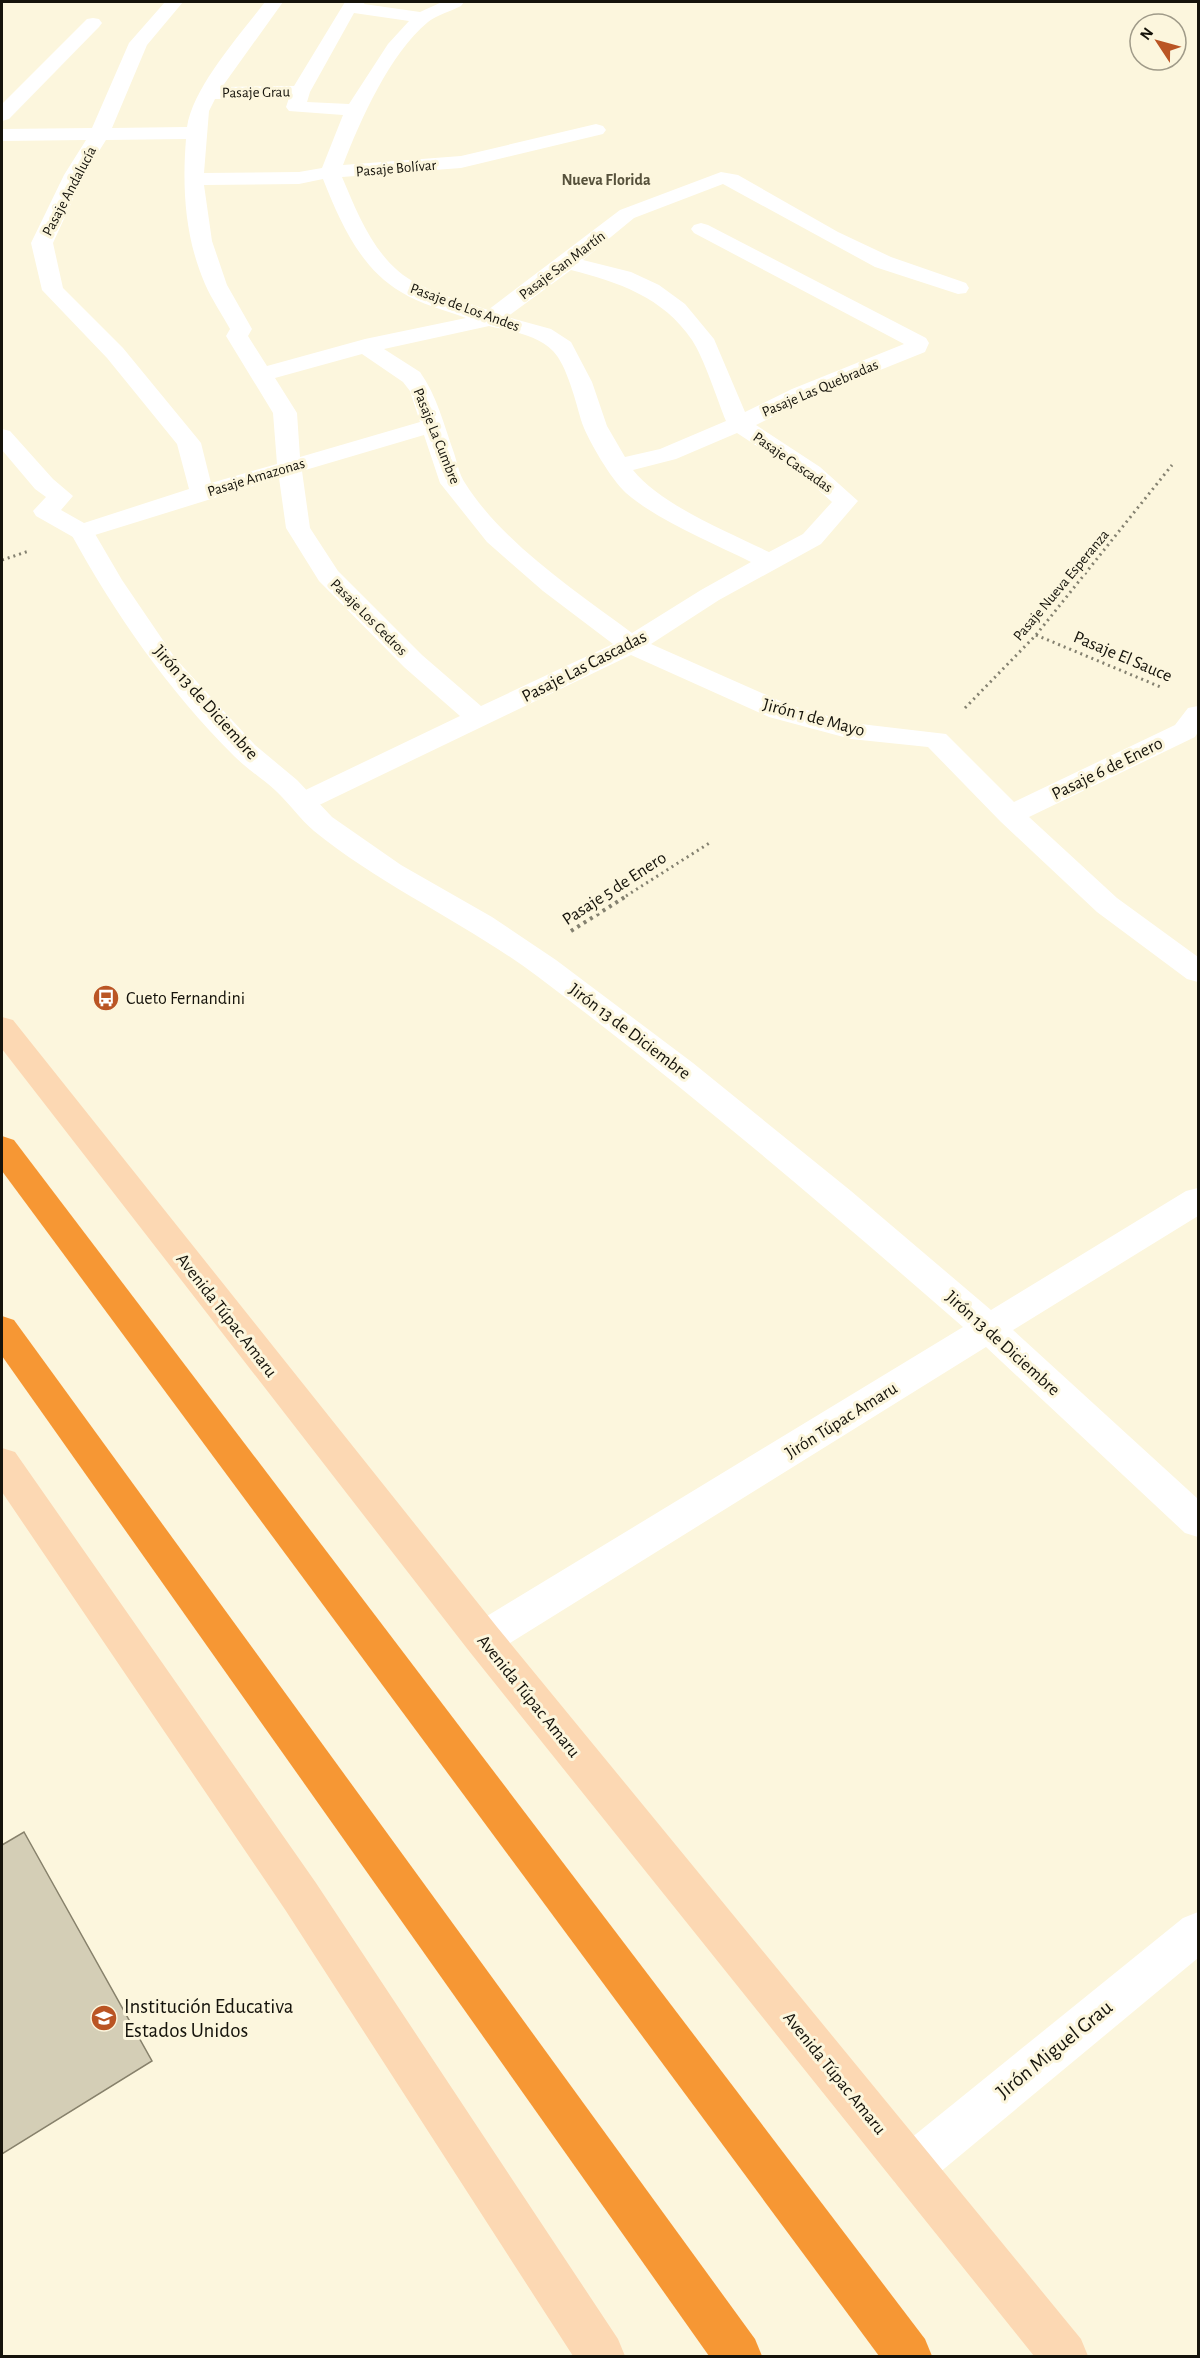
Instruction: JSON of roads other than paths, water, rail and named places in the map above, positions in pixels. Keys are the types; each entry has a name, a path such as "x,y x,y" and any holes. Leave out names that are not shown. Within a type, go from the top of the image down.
{"highway":[{"path":"2,1148 908,2356"},
{"path":"2,1330 738,2356"}],"main road":[{"name":"Avenida Túpac Amaru","path":"2,1028 483,1639 1064,2356"},
{"path":"2,1463 301,1897 602,2356"}],"street":[{"name":"Pasaje Andalucía","path":"174,2 138,43 100,133 74,176 42,243 52,290 115,354 189,443 202,493"},
{"name":"Pasaje Los Cedros","path":"274,2 208,93 199,111 193,179 201,242 216,285 241,329 237,336 285,413 289,466 298,528 328,576 413,661 479,719"},
{"path":"330,172 355,110 395,48 422,18 455,2"},
{"path":"300,92 352,4 422,18"},
{"path":"2,115 93,23"},
{"name":"Pasaje Grau","path":"208,93 300,92 296,107 355,110"},
{"name":"Pasaje Bolívar","path":"193,179 299,178 330,172 461,162 596,130"},
{"path":"2,135 196,133"},
{"name":"Pasaje de Los Andes","path":"330,172 352,226 381,266 409,288 490,319 543,334 562,348 581,382 595,426 618,466 634,488 678,516 769,562"},
{"name":"Pasaje San Martín","path":"260,375 365,346 490,319 627,214 721,178 731,179 831,236 883,262 958,288"},
{"name":"Pasaje Las Quebradas","path":"618,466 668,454 739,424 800,394 917,347 918,343 701,229"},
{"name":"Pasaje Cascadas","path":"567,262 623,277 651,290 677,309 703,339 739,424 812,472 846,501"},
{"name":"Pasaje La Cumbre","path":"365,346 412,377 421,391 452,483 496,537 552,586"},
{"name":"Pasaje Amazonas","path":"82,532 289,466 431,426"},
{"path":"2,436 45,484 61,496 45,511 82,532"},
{"name":"Pasaje Las Cascadas","path":"303,802 631,645 710,595 812,539 846,501"},
{"name":"Jirón 13 de Diciembre","path":"82,532 109,580 165,663 245,751 303,802 322,823 391,872 481,924 530,957 692,1078 989,1329 1198,1521"},
{"name":"Jirón 1 de Mayo","path":"552,586 631,645 779,711 851,731 936,740 1010,815"},
{"name":"Pasaje 6 de Enero","path":"1010,815 1185,731 1198,714"},
{"path":"1010,815 1107,905 1198,972"},
{"name":"Jirón Túpac Amaru","path":"483,1639 1198,1200"},
{"name":"Jirón Miguel Grau","path":"911,2167 1198,1932"}],"place":[{"name":"Cueto Fernandini","path":"106,998"},
{"name":"Institución Educativa Estados Unidos","path":"104,2018"}],"district":[{"name":"Nueva Florida","path":"606,179"}]}
